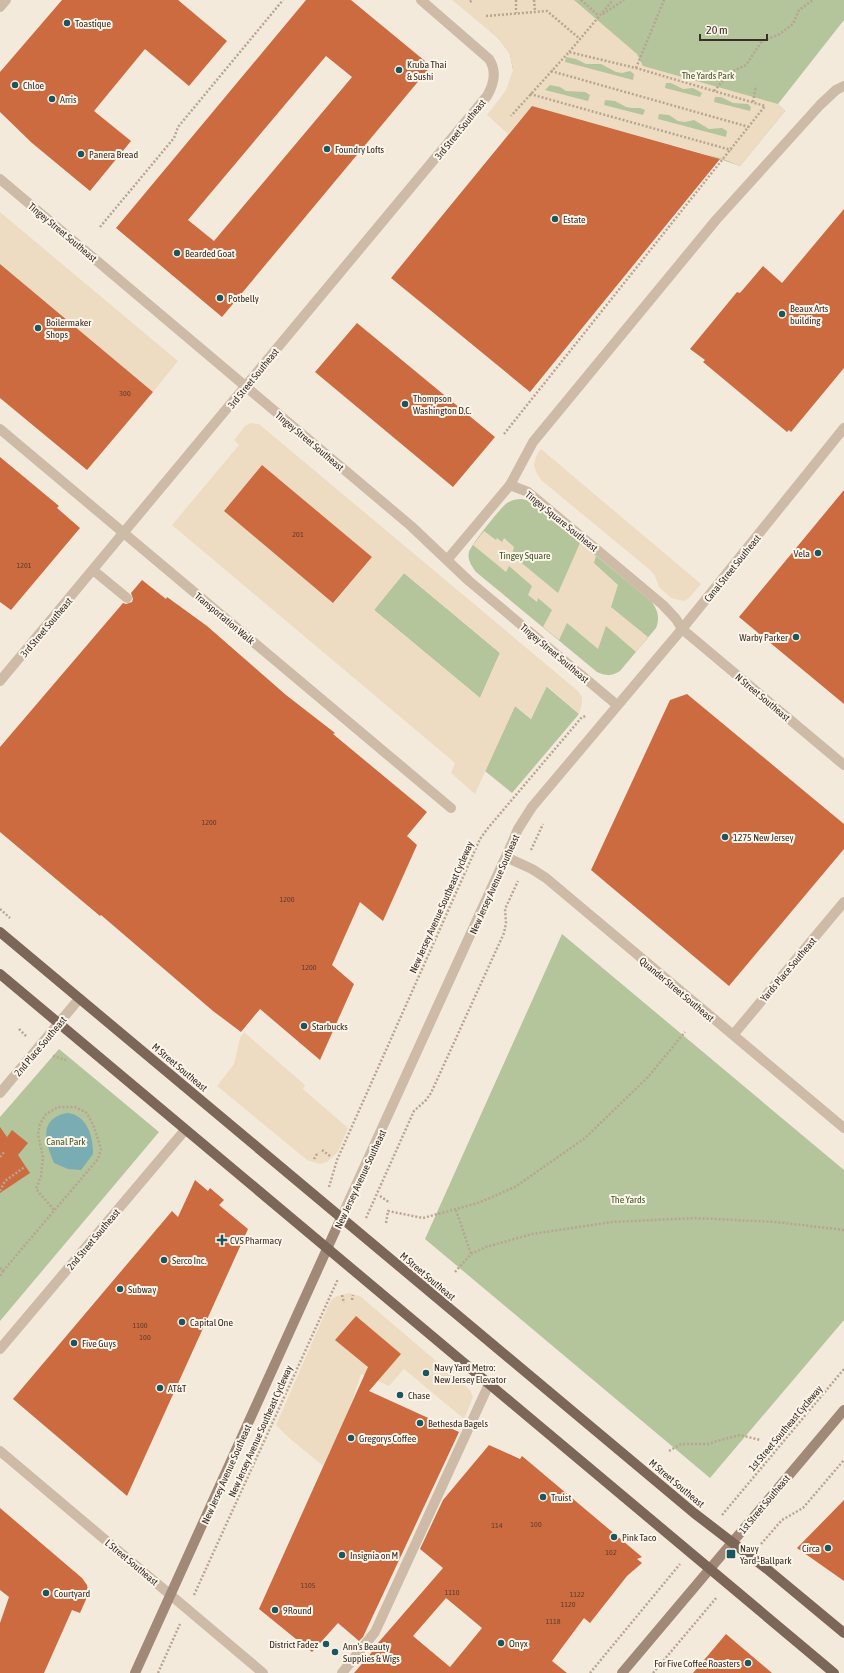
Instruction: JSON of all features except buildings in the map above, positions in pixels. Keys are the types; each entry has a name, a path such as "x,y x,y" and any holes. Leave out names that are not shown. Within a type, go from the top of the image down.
{"main road":[{"name":"M Street Southeast","path":"0,932 732,1543 783,1582 844,1633"},
{"path":"0,974 834,1673"},
{"name":"New Jersey Avenue Southeast","path":"135,1673 341,1218"},
{"name":"1st Street Southeast","path":"622,1673 844,1410"}],"street":[{"path":"0,7 6,0"},
{"name":"3rd Street Southeast","path":"0,681 125,534 245,386 478,109 492,88 494,70 493,64 484,53 421,0"},
{"path":"447,560 510,485 533,442 716,220 820,105 836,90 844,86"},
{"name":"Tingey Street Southeast","path":"0,179 411,526 470,581 617,705"},
{"name":"Canal Street Southeast","path":"617,705 682,629 844,428"},
{"name":"Transportation Walk","path":"0,429 451,808"},
{"name":"Tingey Square Southeast","path":"510,485 528,492 666,607 682,629"},
{"path":"93,570 127,598"},
{"name":"N Street Southeast","path":"682,629 844,765"},
{"name":"New Jersey Avenue Southeast","path":"341,1218 518,829 532,807 617,705"},
{"name":"Quander Street Southeast","path":"506,857 532,869 546,878 844,1128"},
{"name":"Yards Place Southeast","path":"733,1035 844,902"},
{"name":"2nd Place Southeast","path":"0,1093 79,999"},
{"name":"2nd Street Southeast","path":"0,1349 186,1130"},
{"path":"342,1673 375,1632 490,1384"},
{"name":"L Street Southeast","path":"0,1450 263,1673"}],"path":[{"path":"100,227 174,138 178,127 283,0"},
{"path":"516,0 516,13"},
{"path":"534,0 536,12"},
{"path":"581,0 599,16"},
{"path":"511,116 569,52 613,0"},
{"path":"599,16 624,0"},
{"path":"636,68 664,0"},
{"path":"714,91 731,72 746,66 762,41 778,35 793,24 799,10 812,0"},
{"path":"486,16 547,11 580,39"},
{"path":"504,434 765,106 636,68 569,52"},
{"path":"551,71 749,127"},
{"path":"753,102 756,86"},
{"path":"530,94 731,150"},
{"name":"New Jersey Avenue Southeast Cycleway","path":"337,1160 484,833 582,717 590,714"},
{"path":"377,1193 414,1111 431,1093 504,933 506,909 515,888"},
{"path":"19,1029 28,1038"},
{"path":"386,1223 388,1211 424,1218 478,1203 515,1187 585,1138 648,1077 685,1032"},
{"path":"49,1054 66,1060"},
{"path":"0,1276 98,1159 101,1149 94,1127 86,1113 75,1107 58,1107 46,1114 40,1124 38,1134 43,1156 42,1176 36,1189 54,1210"},
{"path":"322,1150 330,1156"},
{"path":"0,1157 5,1151"},
{"path":"314,1159 318,1152"},
{"path":"0,1191 5,1181 26,1166"},
{"path":"380,1196 390,1203"},
{"path":"456,1210 471,1254"},
{"path":"455,1272 471,1254 486,1247 532,1234 612,1222 696,1218 776,1222 844,1230"},
{"path":"0,1268 3,1271"},
{"name":"New Jersey Avenue Southeast Cycleway","path":"201,1582 334,1288"},
{"path":"342,1294 344,1303"},
{"path":"352,1300 353,1295"},
{"name":"1st Street Southeast Cycleway","path":"738,1496 844,1369"},
{"path":"669,1451 681,1444 709,1444 717,1440 740,1435 760,1440"},
{"path":"774,1528 785,1518 796,1514 803,1508 844,1460"},
{"path":"590,1673 666,1581"},
{"path":"653,1673 704,1613"},
{"path":"158,1673 175,1635"}],"green space":[{"name":"The Yards Park","path":"468,0 844,0 844,20 778,104 785,111 740,166 550,100 513,70 510,54 499,39 490,31"},
{"name":"Tingey Square","path":"522,499 530,501 654,605 658,618 656,628 617,673 609,675 597,672 476,572 469,560 469,552 471,548 486,526 499,511 507,503"},
{"path":"404,573 500,653 480,698 374,610"},
{"path":"546,686 579,714 512,793 485,771 515,706 531,719"},
{"name":"The Yards","path":"562,934 844,1170 844,1320 710,1478 425,1239"},
{"name":"Canal Park","path":"59,1049 159,1132 0,1321 0,1117"}],"shaded area":[{"path":"452,0 574,0 637,54 643,66 778,104 785,111 740,166 723,159 532,106 508,134 487,115 506,90 513,70 510,54 499,39","holes":["566,57 576,59 586,64 601,64 616,72 622,73 630,71 634,74 633,80 565,62","666,83 671,83 683,89 693,88 702,93 700,97 665,88","550,85 560,87 566,91 585,92 590,95 588,101 545,90","715,97 721,97 733,103 748,104 751,107 750,111 714,102","605,100 615,101 626,107 640,108 645,110 643,115 604,105","659,114 669,115 678,121 685,122 694,120 709,129 722,128 727,131 726,137 658,119"]},
{"path":"0,212 178,361 153,392 0,264"},
{"path":"251,423 259,424 578,691 582,697 582,704 579,714 547,686 531,719 515,706 475,794 451,773 455,763 172,525 239,445 234,440 245,426","holes":["262,465 372,557 334,603 224,511","404,573 500,653 480,698 374,610"]},
{"path":"541,449 701,584 689,598 684,601 671,598 659,587 655,576 650,570 541,480 534,465 536,456"},
{"path":"484,531 496,540 497,538 502,542 504,538 514,547 512,555 558,593 580,543 596,556 594,563 618,585 611,607 648,637 636,652 606,626 598,649 567,623 559,640 543,627 552,610 538,598 537,602 528,595 532,586 509,566 506,572 473,545"},
{"path":"244,1032 305,1085 303,1089 348,1128 338,1152 327,1162 320,1164 307,1160 217,1086 234,1064 240,1038"},
{"path":"349,1293 360,1296 470,1390 473,1397 464,1419 404,1369 389,1386 361,1374 350,1407 323,1466 276,1425 329,1304 332,1299 337,1296"}],"water":[{"path":"67,1113 80,1118 84,1122 88,1128 92,1140 93,1154 81,1170 68,1169 54,1163 48,1147 46,1132 51,1120"}],"place":[{"name":"Toastique","path":"67,23"},
{"name":"Kruba Thai & Sushi","path":"399,70"},
{"name":"Chloe","path":"15,85"},
{"name":"Arris","path":"52,99"},
{"name":"Foundry Lofts","path":"327,149"},
{"name":"Panera Bread","path":"81,154"},
{"name":"Estate","path":"555,219"},
{"name":"Bearded Goat","path":"177,253"},
{"name":"Potbelly","path":"220,298"},
{"name":"Beaux Arts building","path":"782,314"},
{"name":"Boilermaker Shops","path":"38,328"},
{"name":"Thompson Washington D.C.","path":"405,404"},
{"name":"Vela","path":"818,553"},
{"name":"Warby Parker","path":"796,637"},
{"name":"1275 New Jersey","path":"725,837"},
{"name":"Starbucks","path":"304,1026"},
{"name":"CVS Pharmacy","path":"222,1240"},
{"name":"Serco Inc.","path":"164,1260"},
{"name":"Subway","path":"120,1289"},
{"name":"Capital One","path":"182,1322"},
{"name":"Five Guys","path":"74,1343"},
{"name":"Navy Yard Metro: New Jersey Elevator","path":"426,1373"},
{"name":"AT&T","path":"160,1388"},
{"name":"Chase","path":"400,1395"},
{"name":"Bethesda Bagels","path":"420,1423"},
{"name":"Gregorys Coffee","path":"351,1438"},
{"name":"Truist","path":"543,1497"},
{"name":"Pink Taco","path":"614,1537"},
{"name":"Circa","path":"828,1548"},
{"name":"Navy Yard–Ballpark","path":"731,1554"},
{"name":"Insignia on M","path":"342,1555"},
{"name":"Courtyard","path":"46,1593"},
{"name":"9Round","path":"275,1610"},
{"name":"Onyx","path":"501,1643"},
{"name":"District Fadez","path":"326,1644"},
{"name":"Ann's Beauty Supplies & Wigs","path":"335,1652"},
{"name":"For Five Coffee Roasters","path":"748,1663"}]}
